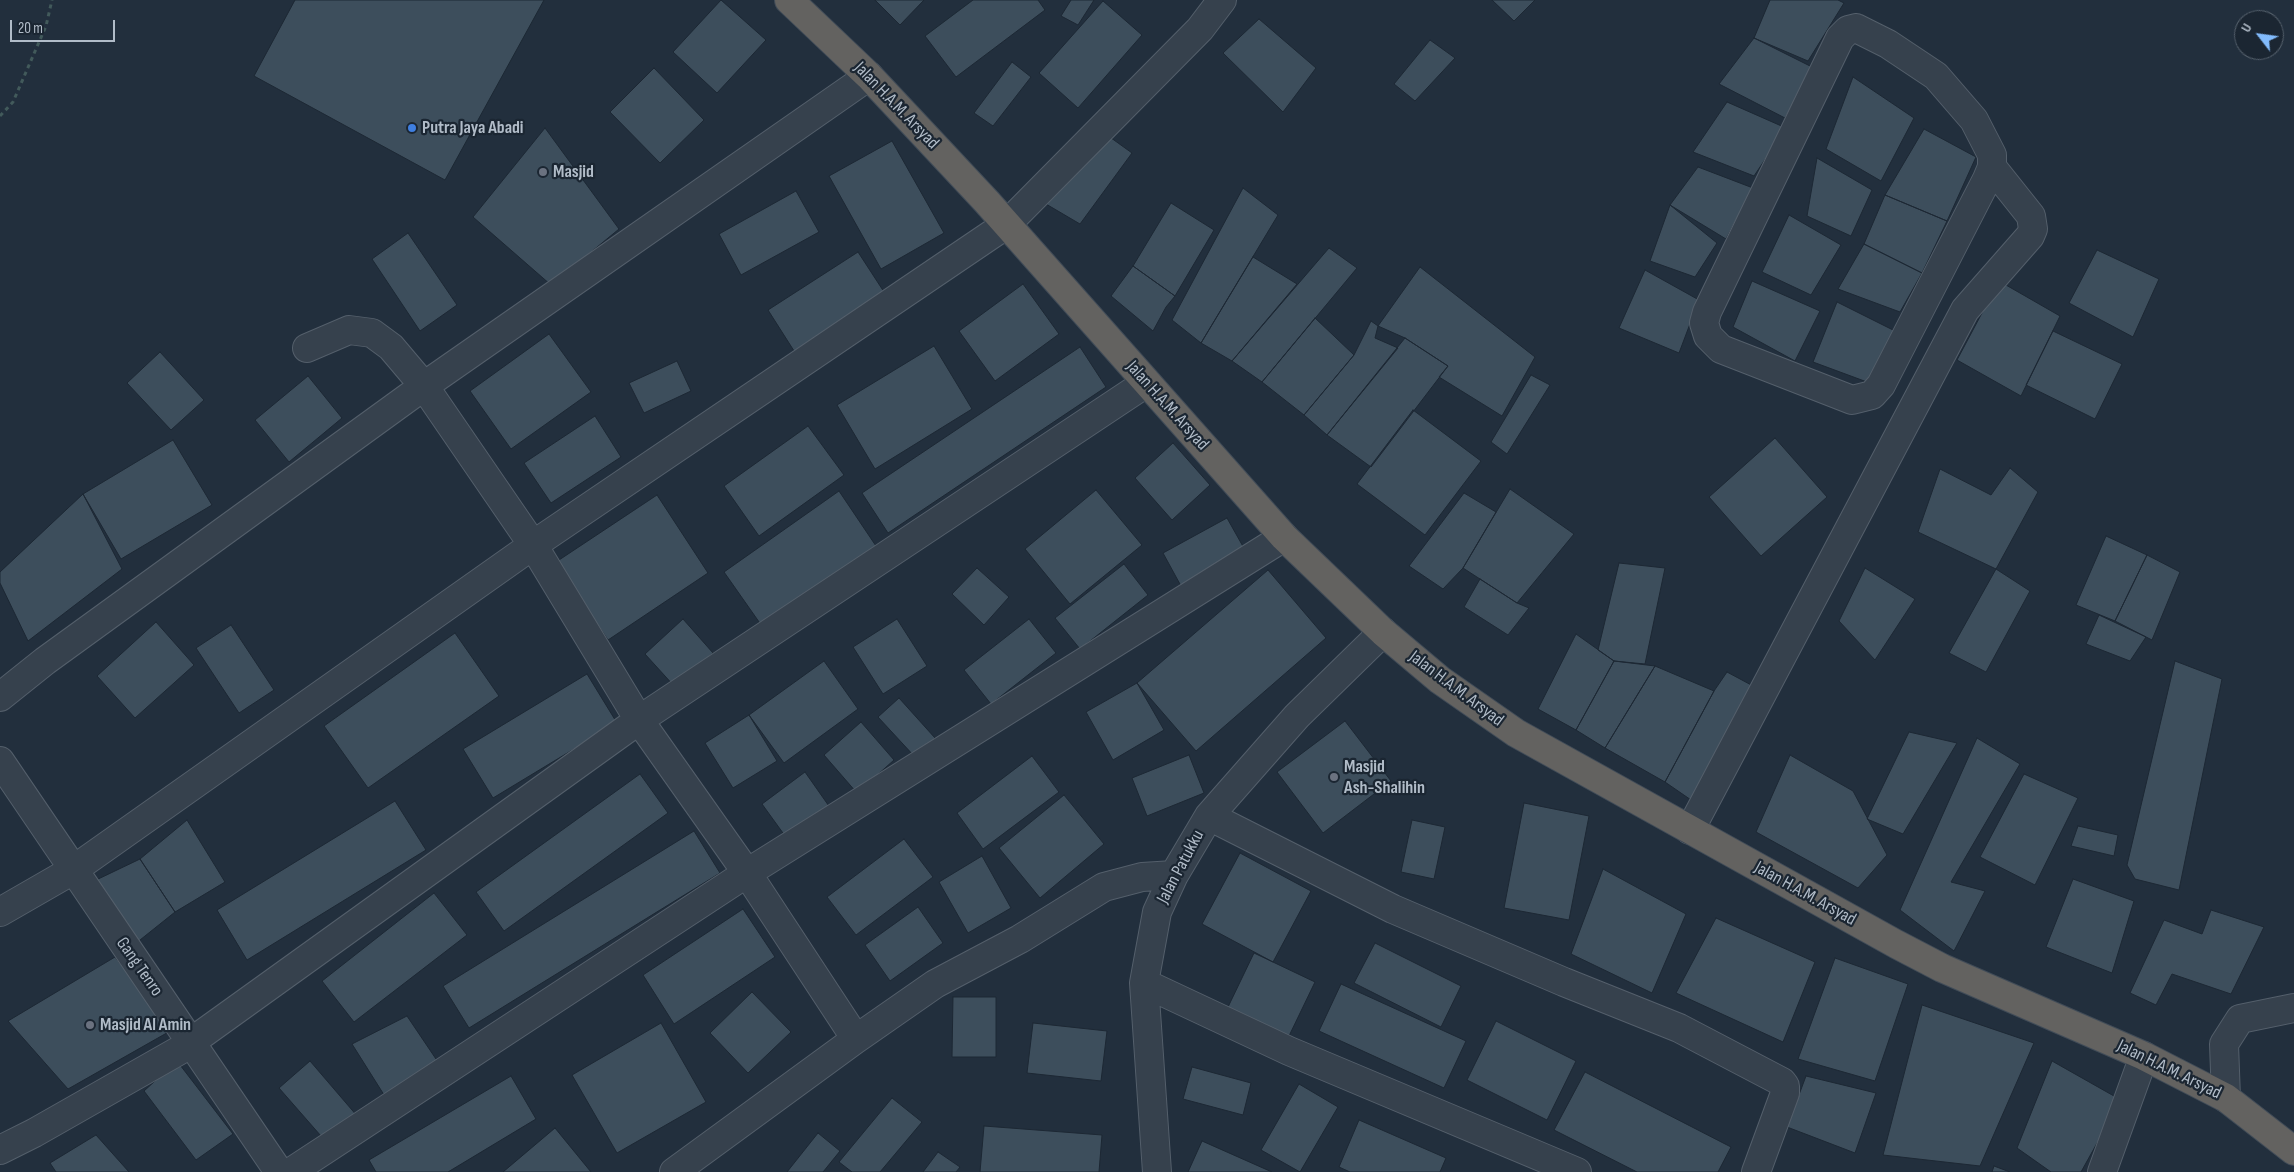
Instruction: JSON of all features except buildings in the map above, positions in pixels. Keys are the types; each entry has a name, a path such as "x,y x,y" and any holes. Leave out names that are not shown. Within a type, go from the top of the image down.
{"highway":[{"name":"Jalan H.A.M. Arsyad","path":"789,0 869,76 1007,224 1284,537 1383,632 1440,680 1516,733 1896,944 1942,968 2144,1056 2226,1098 2294,1151"}],"street":[{"path":"0,912 73,870 533,545 1007,224 1200,29 1222,0"},
{"path":"1690,830 1964,310 2030,236 2033,229 2031,216 1992,168 1992,155 1974,120 1936,76 1869,33 1856,28 1848,30 1840,38 1707,312 1704,323 1708,336 1721,349 1852,400 1872,395 1881,386 1992,168"},
{"path":"0,697 53,656 424,386 869,76"},
{"path":"307,348 349,330 372,333 391,347 424,386 533,545 639,720 747,873 856,1039"},
{"path":"0,1150 180,1050 639,720 1146,383"},
{"path":"292,1172 747,873 1284,537"},
{"name":"Jalan Patukku","path":"1157,1172 1144,983 1157,912 1174,875 1209,816 1297,716 1383,632"},
{"name":"Gang Tenro","path":"0,761 192,1041 279,1172"},
{"path":"1209,816 1393,909 1564,982 1679,1028 1782,1082 1785,1086 1785,1093 1756,1172"},
{"path":"674,1172 856,1039 935,984 1020,939 1104,887 1142,877 1174,875"},
{"path":"1144,983 1289,1051 1577,1172"},
{"path":"2226,1098 2224,1044 2240,1020 2294,1008"},
{"path":"2102,1172 2144,1056"}],"path":[{"path":"0,116 13,102 46,26 52,0"}],"place":[{"name":"Putra Jaya Abadi","path":"412,128"},
{"name":"Masjid","path":"543,172"},
{"name":"Masjid Ash-Shalihin","path":"1334,777"},
{"name":"Masjid Al Amin","path":"90,1025"}]}
